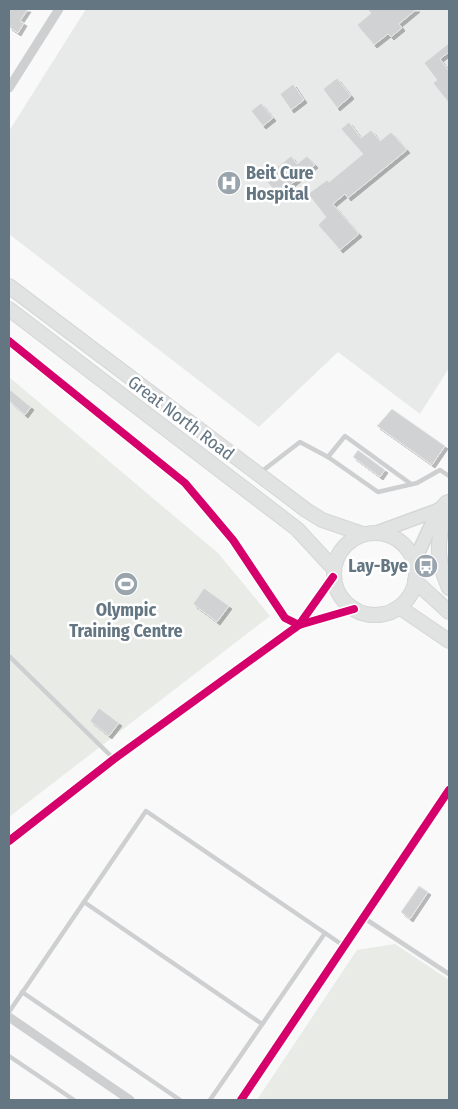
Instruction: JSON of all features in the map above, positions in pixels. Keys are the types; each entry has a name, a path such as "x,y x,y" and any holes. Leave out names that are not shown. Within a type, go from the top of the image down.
{"main road":[{"name":"Great North Road","path":"9,286 258,475 322,520 363,534"},
{"name":"Great North Road","path":"9,309 297,529 333,573"},
{"path":"378,532 398,539 407,548 414,562 415,581 410,596 399,607 376,615 354,609 338,592 333,573 343,547 363,534 378,532 445,505"},
{"path":"445,505 440,567 449,588"},
{"path":"414,562 445,505"},
{"path":"415,581 449,612"},
{"path":"399,607 449,641"}],"street":[{"path":"9,88 59,9"},
{"path":"9,341 185,483 233,540 285,618 299,625"},
{"path":"299,625 333,573"},
{"path":"9,842 114,759 299,625 354,609"},
{"path":"241,1100 449,790"},
{"path":"9,1018 130,1100"}],"lane":[{"path":"328,457 345,436 411,484"},
{"path":"258,475 300,442 328,457 378,492 411,484 440,470 449,476"},
{"path":"9,656 114,759"},
{"path":"9,1012 146,811 344,946"},
{"path":"84,902 262,1024"},
{"path":"363,917 449,974"},
{"path":"210,1100 325,933"},
{"path":"22,992 180,1100"},
{"path":"9,1056 74,1100"}],"shaded area":[{"name":"Beit Cure Hospital","path":"86,9 449,9 449,368 420,414 338,352 259,427 9,234 9,131"},
{"name":"Olympic Training Centre","path":"9,377 218,553 270,616 9,817"},
{"path":"395,944 449,980 449,1100 257,1100 357,950"}],"building":[{"path":"9,9 28,9 20,21 24,23 18,33 9,27"},
{"path":"367,9 417,9 399,24 402,28 391,37 388,34 374,45 357,25 371,13"},
{"path":"449,43 449,52 440,59 449,71 449,103 433,83 437,80 424,63"},
{"path":"337,78 351,96 337,108 323,89"},
{"path":"293,84 304,100 291,110 280,94"},
{"path":"261,103 273,118 263,126 251,111"},
{"path":"349,122 361,138 371,130 380,141 391,132 407,150 348,198 345,194 333,204 359,234 340,250 318,225 326,217 308,194 327,180 329,182 363,154 341,129"},
{"path":"291,156 297,164 307,156 315,165 278,195 264,178"},
{"path":"9,389 31,407 25,415 9,401"},
{"path":"392,409 445,446 432,465 377,426"},
{"path":"358,450 385,470 380,477 353,457"},
{"path":"204,588 229,606 217,622 193,604"},
{"path":"99,708 119,723 109,736 90,721"},
{"path":"419,886 428,892 410,919 401,912"}],"cycle path":[{"path":"9,341 185,483 233,540 285,618 299,625 354,609"},
{"path":"9,841 114,759 299,625 333,577"},
{"path":"241,1100 449,790"}],"place":[{"name":"Beit Cure Hospital","path":"229,183"},
{"name":"Lay-Bye","path":"426,566"},
{"name":"Olympic Training Centre","path":"126,584"}]}
